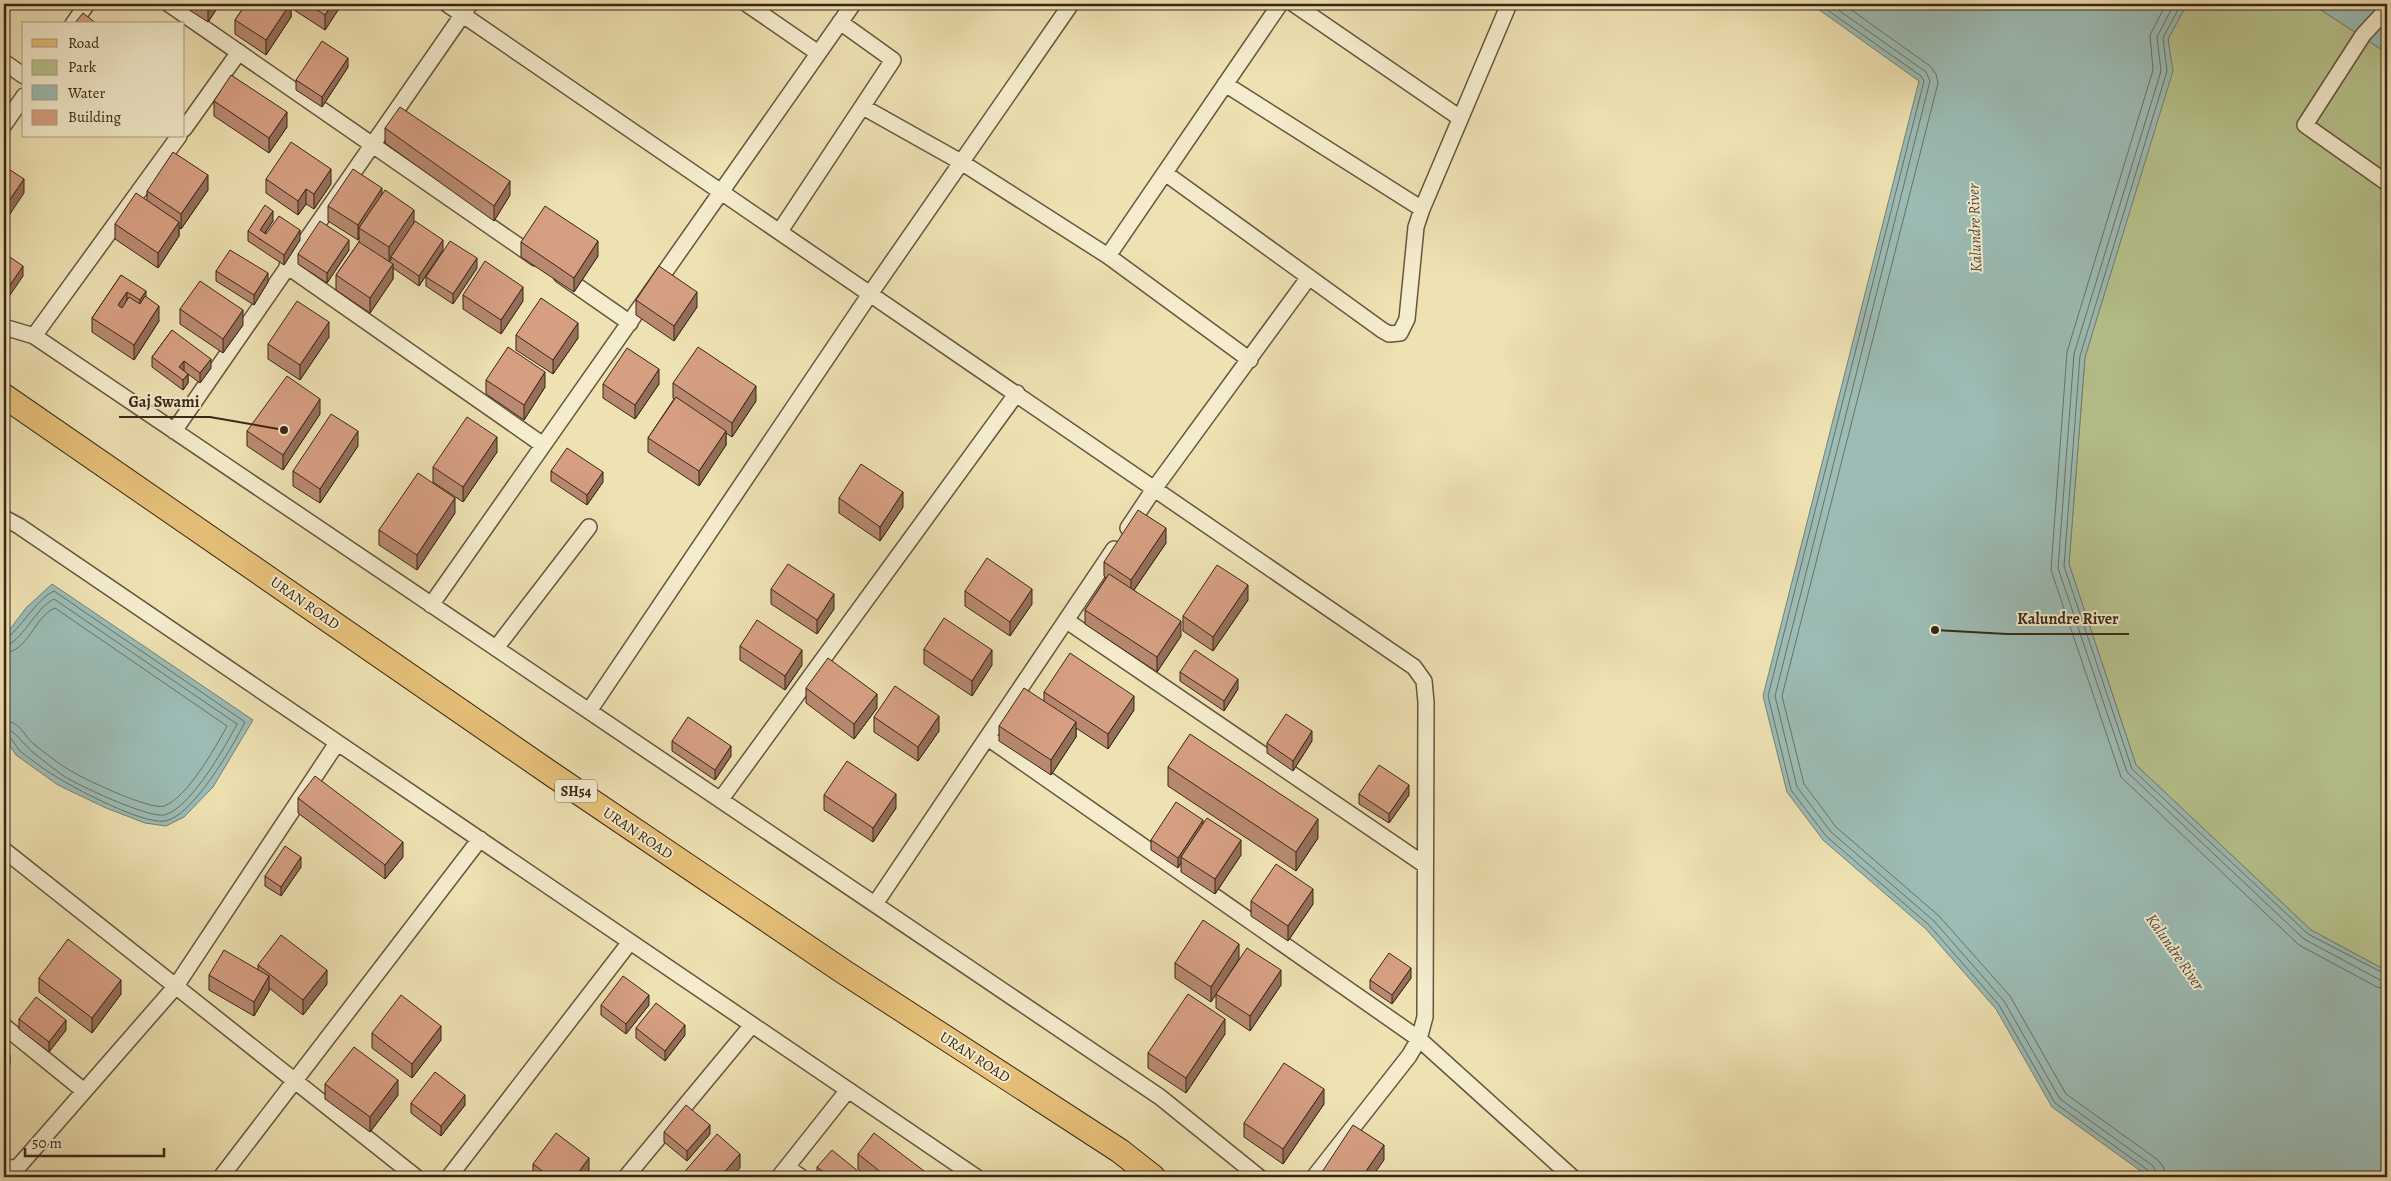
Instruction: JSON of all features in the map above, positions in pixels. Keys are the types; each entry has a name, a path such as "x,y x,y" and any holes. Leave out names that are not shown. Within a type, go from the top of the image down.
{"main road":[{"name":"URAN ROAD","path":"4,396 550,773 844,972 1120,1151 1153,1177"}],"street":[{"path":"74,22 87,4"},
{"path":"169,4 630,322"},
{"path":"448,4 466,9 870,294 1414,667 1424,681 1426,702 1425,1017 1419,1039 1409,1056 1314,1177"},
{"path":"746,4 818,53"},
{"path":"432,605 853,4"},
{"path":"589,711 870,294 1071,4"},
{"path":"1108,256 1280,4"},
{"path":"1294,4 1460,118"},
{"path":"1165,173 1382,330 1390,334 1400,333 1407,319 1416,227 1509,4"},
{"path":"174,431 466,9"},
{"path":"2386,10 2363,35 2305,125 2387,183"},
{"path":"780,231 893,60 840,22"},
{"path":"185,128 239,52"},
{"path":"4,62 22,75"},
{"path":"1225,84 1422,209"},
{"path":"4,125 22,99"},
{"path":"862,106 961,162 1108,256 1250,360"},
{"path":"34,336 178,138"},
{"path":"287,266 543,445"},
{"path":"875,904 1154,489 1309,277"},
{"path":"4,327 34,336 721,799 1160,1097 1259,1177"},
{"path":"721,799 1017,393"},
{"path":"4,518 19,526 976,1177"},
{"path":"496,648 589,527"},
{"path":"1067,621 1425,866"},
{"path":"988,738 1419,1039 1572,1177"},
{"path":"4,1169 18,1167 176,986 337,742"},
{"path":"221,1177 480,839"},
{"path":"4,850 416,1177"},
{"path":"449,1177 630,942"},
{"path":"626,1177 752,1025"},
{"path":"4,1026 84,1091"},
{"path":"801,1177 783,1172 848,1090"}],"green space":[{"path":"2187,4 2312,4 2387,53 2387,971 2311,930 2136,765 2069,564 2085,357 2172,71 2168,39"}],"water":[{"name":"Kalundre River","path":"1811,4 2187,4 2168,39 2173,71 2085,357 2069,564 2136,765 2311,930 2387,971 2387,1177 2149,1177 2052,1107 1996,1009 1926,929 1823,840 1787,792 1763,696 1919,81"},
{"path":"2312,4 2374,4 2387,13 2387,53"},
{"path":"52,584 253,720 213,787 184,817 166,826 145,823 106,808 58,785 16,755 4,737 4,637 26,608"}],"building":[{"path":"202,4 210,4 208,8"},
{"path":"246,4 290,4 266,40 235,20"},
{"path":"308,4 332,4 325,15"},
{"path":"83,13 94,22 76,22"},
{"path":"322,41 348,58 322,97 296,80"},
{"path":"231,75 287,112 269,138 214,101"},
{"path":"400,107 510,181 494,206 385,128"},
{"path":"291,142 331,169 314,194 306,189 298,201 266,179"},
{"path":"173,152 208,175 181,214 147,191"},
{"path":"4,166 24,179 4,208"},
{"path":"353,169 382,188 358,225 328,206"},
{"path":"385,190 414,210 389,247 359,228"},
{"path":"136,193 179,222 158,253 115,224"},
{"path":"265,205 273,211 260,230 266,234 279,216 300,230 284,255 248,231"},
{"path":"545,206 598,241 574,278 521,242"},
{"path":"320,221 349,240 327,273 298,254"},
{"path":"415,221 443,240 419,276 391,257"},
{"path":"450,241 477,258 453,294 426,277"},
{"path":"359,242 393,264 370,298 336,275"},
{"path":"230,250 268,273 254,295 216,271"},
{"path":"4,253 23,266 4,294"},
{"path":"485,261 523,287 501,320 463,295"},
{"path":"659,266 697,292 674,326 636,300"},
{"path":"121,275 146,291 140,300 127,292 118,305 122,308 129,297 140,304 145,296 159,306 134,345 92,318"},
{"path":"200,281 243,310 223,339 180,309"},
{"path":"541,298 578,323 553,360 516,335"},
{"path":"297,301 329,322 300,365 268,344"},
{"path":"172,330 211,359 200,373 184,361 179,367 188,374 183,380 152,357"},
{"path":"508,347 545,372 524,405 486,380"},
{"path":"698,347 756,386 732,423 673,383"},
{"path":"627,348 659,369 635,405 603,384"},
{"path":"287,376 320,399 283,455 247,431"},
{"path":"676,397 726,431 699,471 648,438"},
{"path":"331,414 358,431 320,489 293,471"},
{"path":"467,417 497,437 463,487 433,467"},
{"path":"567,448 603,472 587,495 551,471"},
{"path":"861,464 903,492 880,527 839,498"},
{"path":"418,473 455,498 417,555 379,530"},
{"path":"1138,510 1166,528 1131,580 1104,562"},
{"path":"987,558 1032,589 1010,622 965,591"},
{"path":"788,564 834,594 817,620 771,589"},
{"path":"1217,565 1248,585 1213,637 1183,616"},
{"path":"1109,574 1181,621 1157,657 1085,610"},
{"path":"944,618 992,650 972,681 924,649"},
{"path":"757,620 802,650 785,676 740,646"},
{"path":"1195,650 1238,679 1224,701 1180,672"},
{"path":"1070,653 1134,696 1108,734 1044,692"},
{"path":"828,658 877,694 854,724 806,688"},
{"path":"895,686 939,716 918,747 874,717"},
{"path":"1024,688 1076,722 1051,760 999,726"},
{"path":"1286,714 1312,731 1293,761 1267,743"},
{"path":"688,717 731,746 715,770 672,741"},
{"path":"1190,734 1318,819 1296,852 1168,767"},
{"path":"847,761 896,794 873,828 824,795"},
{"path":"1379,765 1409,785 1389,814 1359,794"},
{"path":"315,776 403,842 385,865 298,798"},
{"path":"1176,802 1203,820 1178,858 1151,840"},
{"path":"1207,818 1241,840 1215,879 1181,857"},
{"path":"285,846 301,857 281,887 265,876"},
{"path":"1276,864 1313,889 1288,926 1251,901"},
{"path":"1203,920 1239,944 1211,987 1175,963"},
{"path":"281,935 327,970 303,1000 258,965"},
{"path":"68,939 121,980 92,1018 39,978"},
{"path":"1247,948 1281,970 1250,1016 1216,994"},
{"path":"224,950 269,976 254,1002 209,975"},
{"path":"1389,953 1411,968 1392,995 1370,980"},
{"path":"623,976 649,995 626,1024 601,1005"},
{"path":"1188,994 1225,1019 1186,1078 1148,1053"},
{"path":"401,995 441,1026 412,1064 372,1033"},
{"path":"36,997 66,1020 49,1042 19,1019"},
{"path":"656,1003 685,1025 665,1051 636,1028"},
{"path":"354,1047 398,1080 370,1117 325,1084"},
{"path":"4,1051 10,1055 4,1064"},
{"path":"1284,1063 1324,1089 1283,1149 1244,1123"},
{"path":"435,1072 465,1095 441,1126 411,1103"},
{"path":"686,1105 710,1125 687,1151 664,1132"},
{"path":"1353,1125 1384,1145 1362,1177 1322,1177 1320,1175"},
{"path":"556,1133 589,1158 575,1177 550,1177 533,1164"},
{"path":"874,1133 932,1177 887,1177 858,1154"},
{"path":"717,1134 740,1154 720,1177 681,1176"},
{"path":"832,1150 864,1176 830,1177 817,1167"}],"place":[{"name":"Gaj Swami","path":"284,430"},
{"name":"Kalundre River","path":"1935,630"}]}
